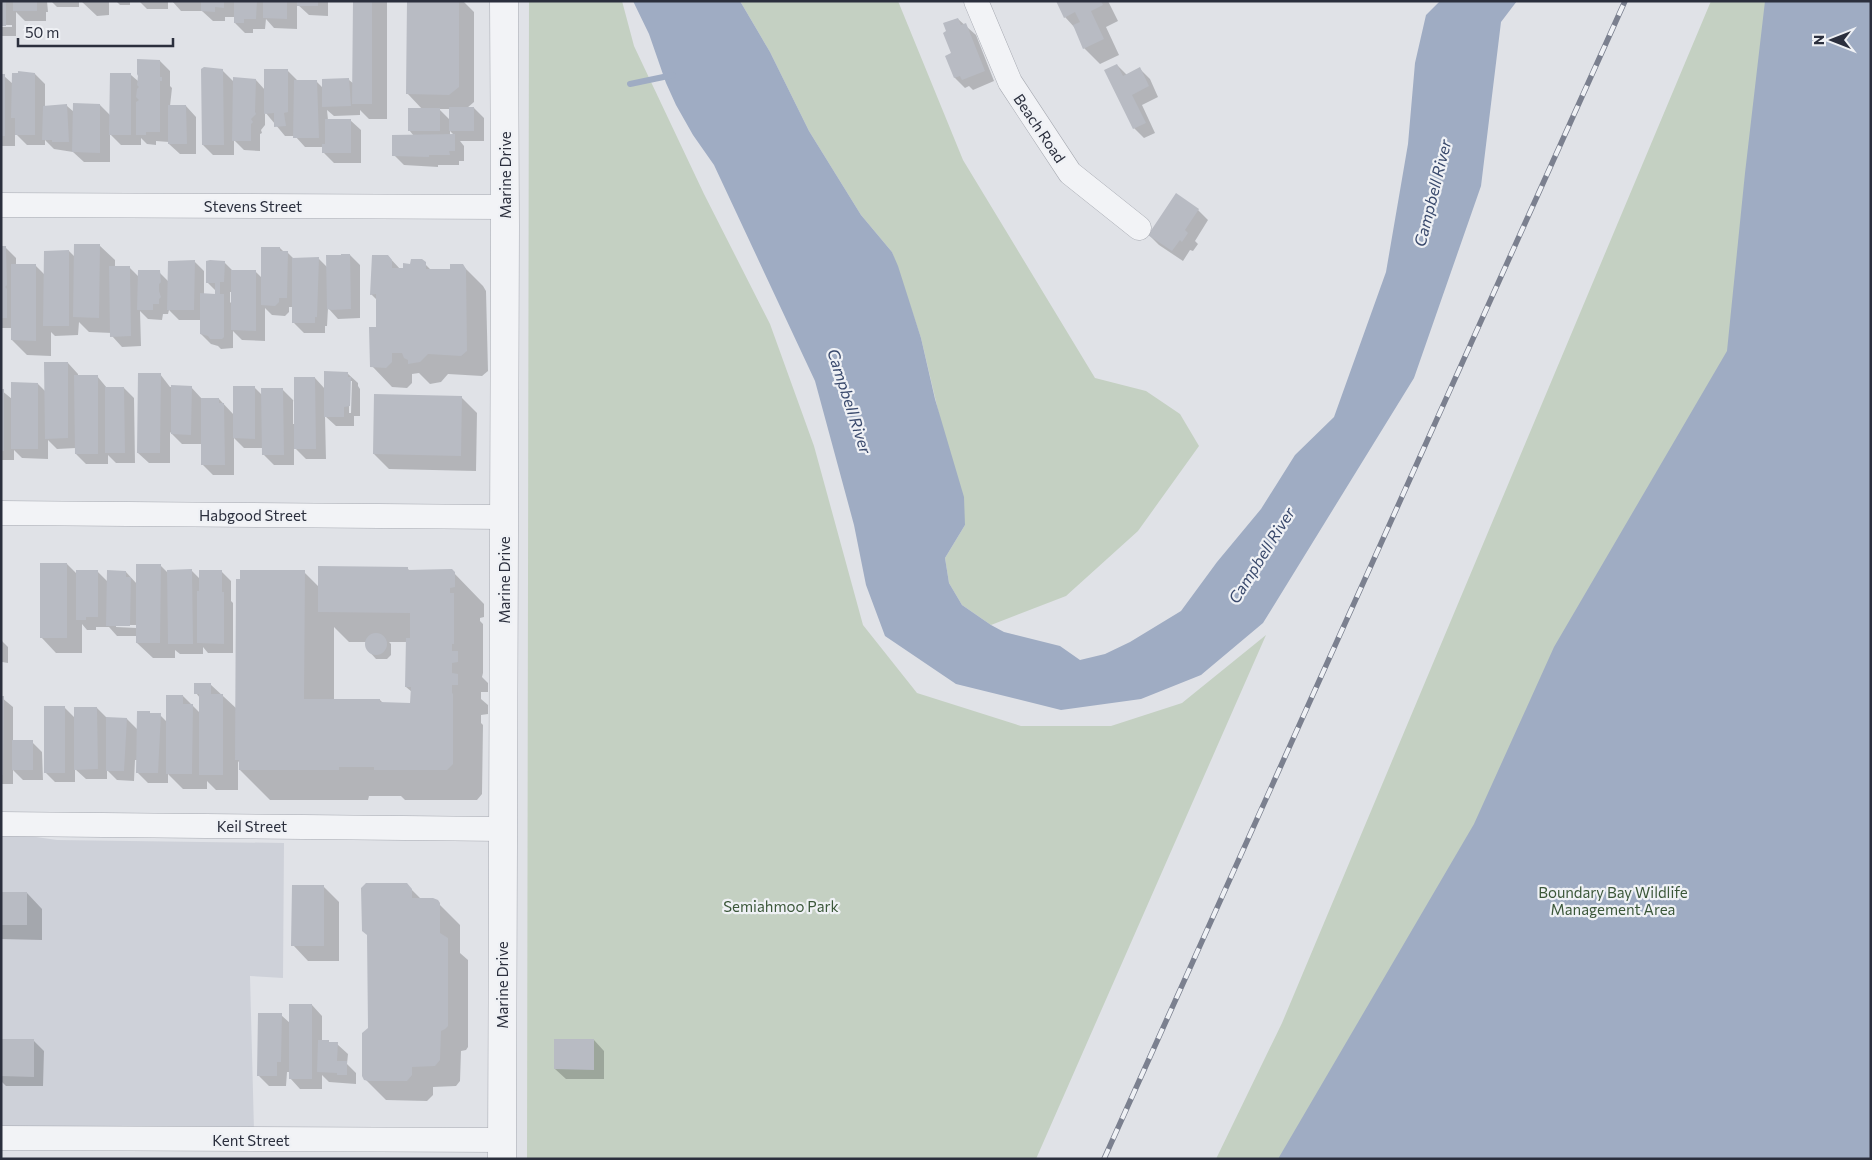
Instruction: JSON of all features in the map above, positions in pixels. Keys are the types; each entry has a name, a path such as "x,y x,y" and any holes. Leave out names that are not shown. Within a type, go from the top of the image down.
{"street":[{"name":"Marine Drive","path":"502,1150 504,1"},
{"name":"Beach Road","path":"976,1 1010,82 1070,173 1139,228"},
{"name":"Stevens Street","path":"1,205 505,207"},
{"name":"Habgood Street","path":"1,513 504,517"},
{"name":"Keil Street","path":"1,824 503,829"},
{"name":"Kent Street","path":"1,1138 502,1150"}],"shaded area":[{"path":"1,834 57,840 284,843 283,978 250,976 254,1131 1,1128"}],"green space":[{"name":"Semiahmoo Park","path":"529,1 622,1 634,46 704,194 770,324 814,446 863,625 917,693 1021,726 1111,726 1182,703 1266,635 1036,1159 527,1159"},
{"path":"740,1 898,1 963,160 1095,378 1146,391 1180,414 1199,446 1138,531 1066,596 991,625 962,605 949,583 945,558 965,525 921,338 892,252 861,215 809,131 770,52"},
{"name":"Boundary Bay Wildlife Management Area","path":"1711,1 1871,1 1871,1159 1216,1159 1282,1023"}],"water":[{"name":"Campbell River","path":"633,1 740,1 770,52 809,131 861,215 892,252 898,266 921,338 935,399 964,497 965,525 945,558 949,583 962,605 991,625 1004,632 1060,646 1080,660 1105,654 1130,642 1181,611 1217,562 1261,509 1295,455 1334,417 1386,272 1408,144 1415,63 1426,15 1440,1 1517,1 1501,22 1481,186 1414,378 1263,623 1201,675 1141,699 1061,710 956,684 885,636 866,585 854,525 815,381 714,165 693,135 676,105 666,83 649,34"},
{"name":"Boundary Bay Wildlife Management Area","path":"1765,1 1871,1 1871,1159 1278,1159 1474,824 1554,647 1727,351"}],"building":[{"path":"1,1 6,1 6,26 1,26"},
{"path":"13,1 37,1 37,11 13,11"},
{"path":"201,1 224,1 224,8 215,7 215,12 201,11"},
{"path":"234,1 257,1 256,19 244,19 244,23 234,23"},
{"path":"263,1 287,1 287,19 263,18"},
{"path":"297,1 318,1 318,6 297,6"},
{"path":"353,1 372,1 372,104 352,104"},
{"path":"407,1 459,1 459,87 449,95 406,94"},
{"path":"1056,1 1101,1 1103,5 1091,11 1104,39 1083,49 1073,25 1080,22 1075,12 1064,18"},
{"path":"958,18 961,25 966,23 985,71 962,80 960,76 954,78 945,56 951,53 943,33 946,31 943,23"},
{"path":"137,59 160,60 160,77 162,77 162,81 160,81 160,132 146,132 146,135 136,135 136,102 139,100 136,97 139,87 137,85"},
{"path":"1117,64 1123,76 1140,67 1149,86 1132,95 1146,123 1133,129 1104,70"},
{"path":"204,67 223,69 224,145 202,145 201,69"},
{"path":"264,69 288,69 288,112 284,113 286,126 274,127 274,113 264,114"},
{"path":"18,71 35,73 35,135 15,135 15,118 11,118 12,73 18,73"},
{"path":"110,73 131,73 131,135 109,135"},
{"path":"1,74 5,74 5,136 1,136"},
{"path":"233,77 256,79 256,114 251,119 253,122 251,124 251,141 232,141"},
{"path":"349,78 351,106 322,107 322,79"},
{"path":"294,80 317,80 319,138 293,138"},
{"path":"73,103 100,104 100,153 72,152"},
{"path":"67,104 69,142 42,140 43,106"},
{"path":"168,105 186,105 187,144 168,144"},
{"path":"449,107 474,107 474,131 449,131"},
{"path":"408,108 440,108 440,131 408,131"},
{"path":"325,119 351,119 351,153 322,153 322,144 325,144"},
{"path":"455,134 455,151 449,151 450,155 429,155 429,157 392,156 392,135"},
{"path":"1176,193 1199,209 1185,230 1188,233 1172,251 1148,235"},
{"path":"74,244 100,244 99,318 73,317"},
{"path":"1,246 6,246 7,285 5,287 7,289 7,318 1,318"},
{"path":"261,247 280,247 280,251 288,251 287,298 279,298 279,302 275,306 261,305"},
{"path":"69,250 69,326 43,326 44,251"},
{"path":"350,254 351,309 327,309 326,255"},
{"path":"372,255 388,255 392,260 392,268 403,268 403,263 410,264 411,259 422,259 426,262 426,269 450,269 450,264 463,264 466,269 467,351 461,356 428,354 420,362 408,364 408,360 404,358 402,353 392,353 392,362 386,368 370,367 369,327 376,327 376,294 370,295"},
{"path":"319,257 317,317 315,317 315,323 292,323 292,258"},
{"path":"195,260 194,310 167,310 168,261"},
{"path":"206,261 225,261 224,282 220,282 220,294 224,294 224,337 222,339 210,339 208,336 200,334 200,293 215,294 215,283 206,283"},
{"path":"11,264 36,264 36,341 11,340"},
{"path":"109,266 130,266 131,336 110,337"},
{"path":"138,270 160,270 161,282 159,284 159,291 161,297 159,304 153,304 153,310 137,310"},
{"path":"231,270 256,270 256,331 231,330"},
{"path":"44,362 68,362 68,438 45,439"},
{"path":"324,371 348,372 348,377 351,377 350,406 344,407 344,417 324,417"},
{"path":"138,373 161,373 160,453 137,453"},
{"path":"74,375 98,375 98,454 75,454"},
{"path":"294,377 315,377 316,449 294,449"},
{"path":"11,382 38,383 38,449 11,449"},
{"path":"171,385 192,386 191,435 171,434"},
{"path":"233,386 255,386 255,439 233,438"},
{"path":"105,387 124,387 125,453 105,453"},
{"path":"261,388 283,388 284,455 262,455"},
{"path":"1,389 4,389 4,451 1,451"},
{"path":"374,394 462,396 461,456 373,454"},
{"path":"201,398 219,398 219,403 224,403 225,465 201,465"},
{"path":"40,563 67,563 67,638 40,638"},
{"path":"136,564 161,564 160,643 136,643"},
{"path":"318,566 408,567 408,570 452,569 455,572 455,587 450,588 450,593 454,593 454,644 452,644 452,651 458,651 458,662 452,663 452,673 458,674 458,685 452,685 453,764 447,770 374,770 374,767 339,767 339,770 239,770 239,760 235,760 236,579 240,579 240,570 305,570 304,699 380,699 380,702 410,703 411,687 405,687 406,638 410,638 410,613 318,612"},
{"path":"192,569 193,644 168,644 167,570"},
{"path":"76,570 98,570 98,617 86,617 86,620 76,620"},
{"path":"107,570 126,571 126,577 131,577 130,626 106,626"},
{"path":"199,570 222,570 224,644 197,643"},
{"path":"372,633 380,633 387,640 387,648 380,655 372,655 365,648 365,640"},
{"path":"194,683 211,683 211,694 223,694 223,775 199,775 199,694 194,694"},
{"path":"166,695 183,695 183,704 193,704 192,774 166,774"},
{"path":"1,696 4,696 3,775 1,775"},
{"path":"44,706 65,706 65,773 44,773"},
{"path":"74,707 97,707 98,769 74,770"},
{"path":"137,711 161,713 158,773 136,773"},
{"path":"106,717 127,718 124,771 106,771"},
{"path":"12,740 33,740 33,770 12,770"},
{"path":"366,883 407,883 412,889 412,898 433,898 438,900 440,903 440,933 448,938 448,1026 441,1031 440,1060 435,1066 412,1067 412,1075 407,1081 369,1081 364,1080 362,1076 362,1033 368,1028 367,935 362,931 361,888"},
{"path":"292,885 324,885 324,946 291,946"},
{"path":"1,892 27,892 27,925 1,925"},
{"path":"289,1004 312,1004 312,1079 289,1079"},
{"path":"258,1013 282,1013 281,1062 277,1062 277,1076 257,1076"},
{"path":"1,1039 34,1039 34,1077 1,1076"},
{"path":"554,1039 594,1039 594,1070 554,1069"},
{"path":"318,1040 338,1042 337,1061 347,1061 347,1075 317,1072"}],"waterway":[{"path":"630,84 673,75"}],"railway":[{"path":"1104,1159 1625,1"}]}
